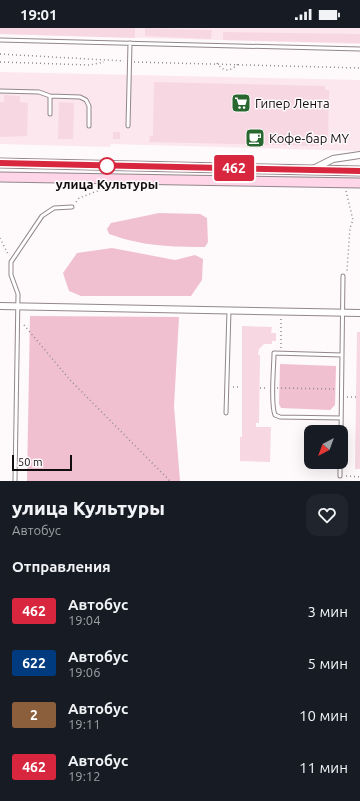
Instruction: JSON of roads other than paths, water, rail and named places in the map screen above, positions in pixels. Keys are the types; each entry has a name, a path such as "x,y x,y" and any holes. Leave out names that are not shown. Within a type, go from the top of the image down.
{"main road":[{"path":"0,164 360,171"},
{"path":"0,177 360,183"}],"street":[{"path":"312,170 332,159 360,155"},
{"path":"0,306 360,313"}],"lane":[{"path":"0,40 360,49"},
{"path":"128,126 130,43"},
{"path":"0,91 39,92 50,96 80,97 86,100 89,106 89,126"},
{"path":"50,96 50,114"},
{"path":"15,481 18,294 11,275 11,262 42,216 54,208 72,207"},
{"path":"341,425 343,276"},
{"path":"226,413 229,310"},
{"path":"341,418 280,417 275,415 274,353 342,355"},
{"path":"340,469 340,476"}],"place":[{"name":"Гипер Лента","path":"241,103"},
{"name":"Кофе-бар MY","path":"255,138"},
{"name":"улица Культуры","path":"107,166"}]}
